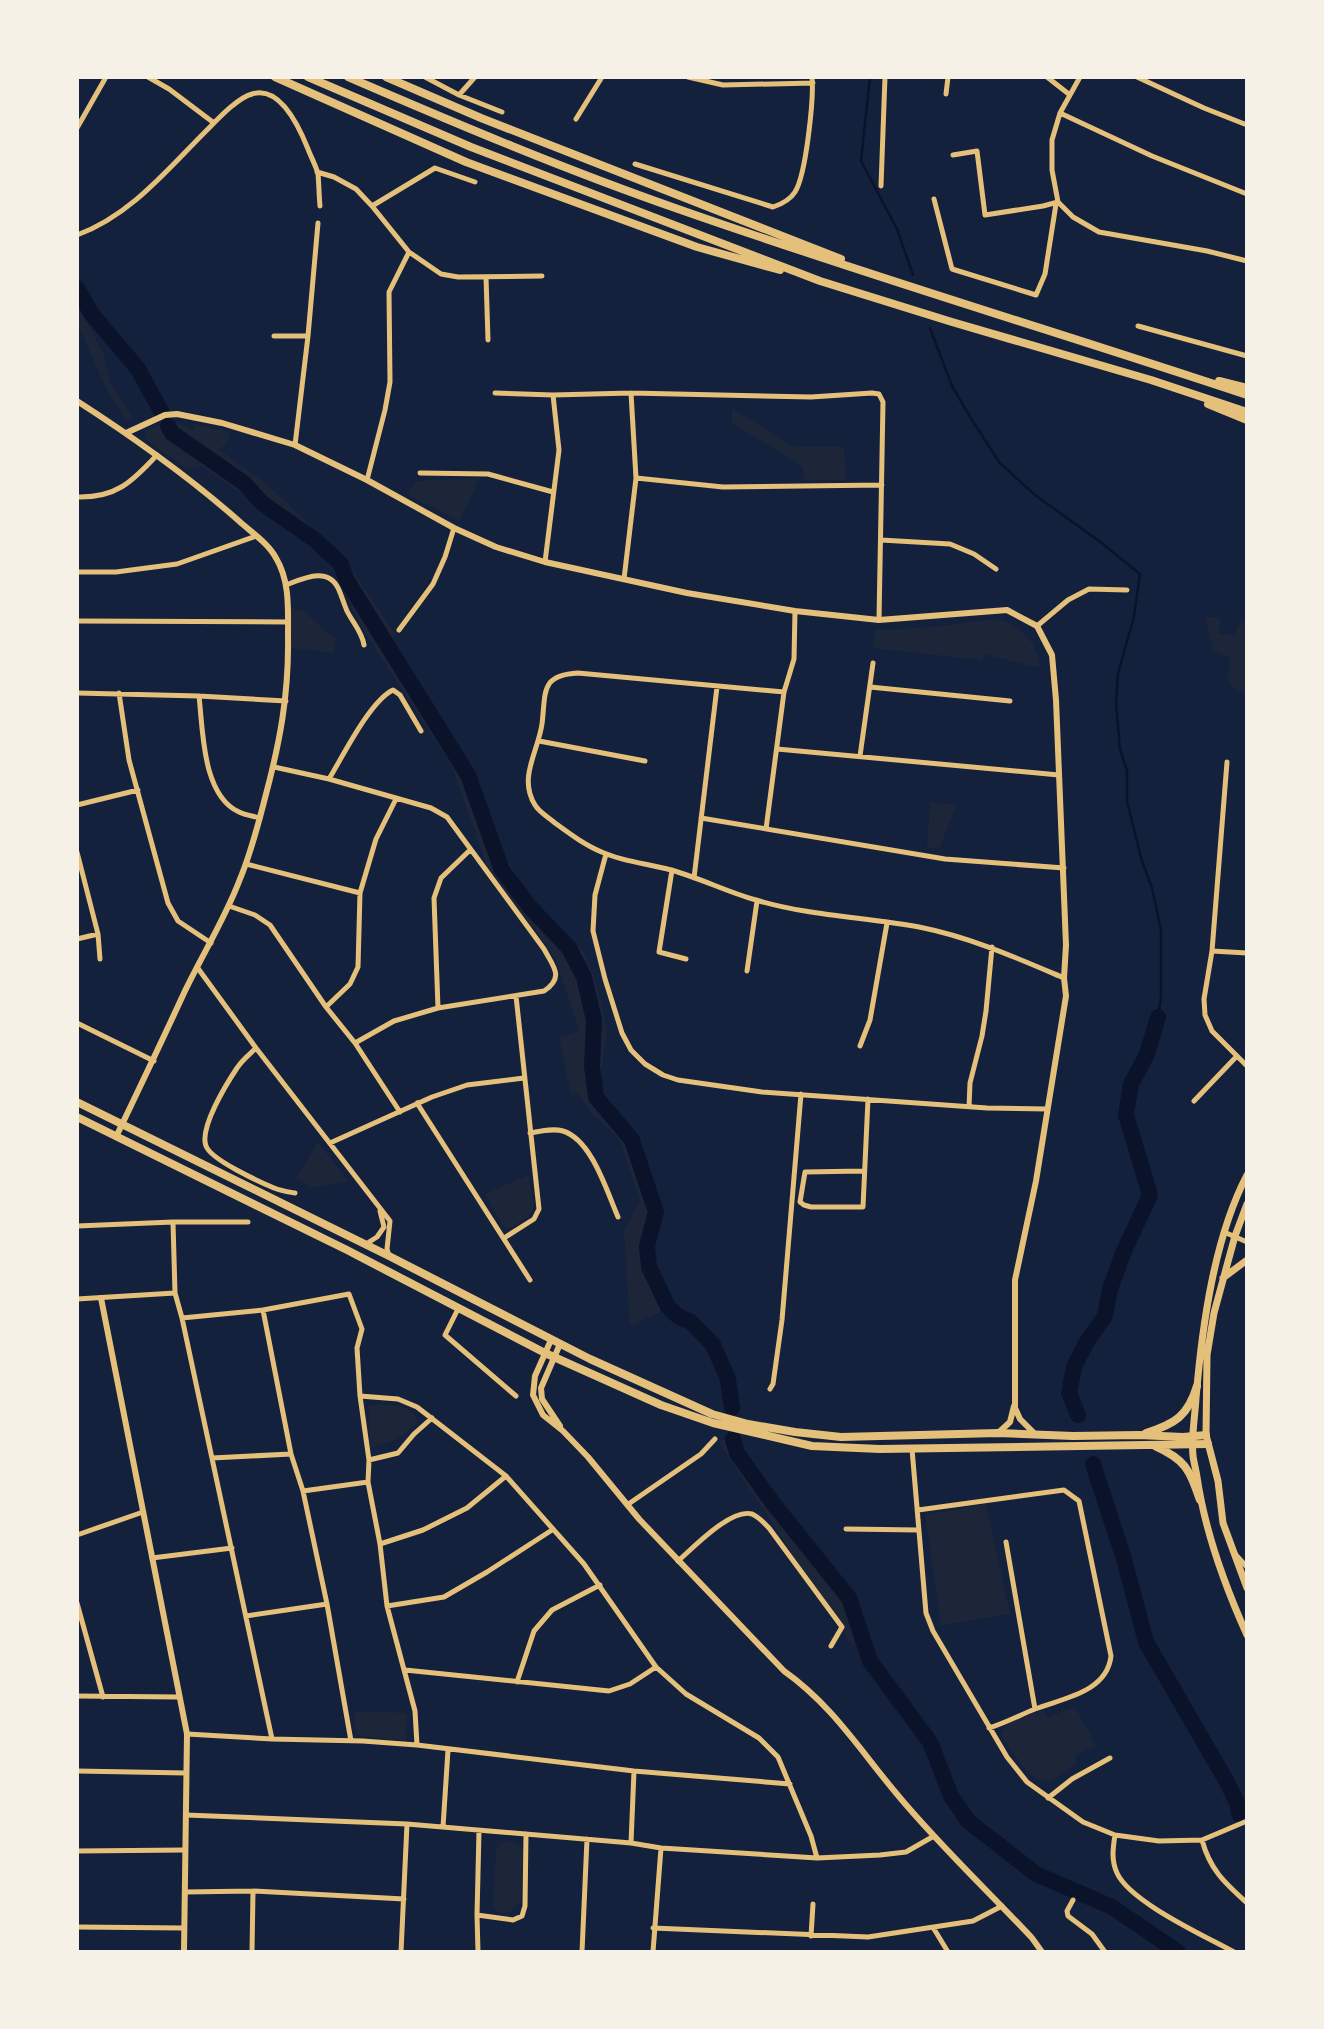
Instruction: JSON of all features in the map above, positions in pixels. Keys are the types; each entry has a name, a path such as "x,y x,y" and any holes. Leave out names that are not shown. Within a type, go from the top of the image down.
{"main road":[{"path":"275,77 466,162 696,247 1152,380 1247,412"},
{"path":"308,77 471,147 820,281"},
{"path":"348,77 477,133 676,208 898,283 1247,395"},
{"path":"386,77 481,118 799,241 898,283"},
{"path":"1156,365 1247,388"},
{"path":"1152,380 1247,420"},
{"path":"77,1102 560,1344 712,1414 748,1424 841,1437 998,1433 1036,1436 1183,1437 1206,1434"},
{"path":"77,1117 347,1250 554,1358 660,1405 730,1428 811,1446 912,1449 1208,1444"},
{"path":"1200,1500 1193,1435 1206,1312 1224,1231 1247,1175"},
{"path":"1247,1205 1235,1236 1214,1313 1207,1355 1206,1434 1218,1481 1223,1522 1247,1588"},
{"path":"1223,1278 1247,1259"},
{"path":"1139,1435 1168,1426 1178,1419 1188,1409 1197,1386"},
{"path":"1153,1445 1183,1462 1191,1476 1221,1572 1247,1634"}],"street":[{"path":"77,128 106,77"},
{"path":"148,77 169,89 214,123"},
{"path":"425,77 458,95 502,112"},
{"path":"458,95 475,77"},
{"path":"576,119 602,77"},
{"path":"635,164 773,207 784,203 795,193 800,180 810,124 813,80 723,85 688,77"},
{"path":"881,186 885,77"},
{"path":"946,94 948,77"},
{"path":"1047,77 1070,94"},
{"path":"934,199 952,269 1036,295 1045,274 1057,203 1052,170 1052,140 1060,113 1080,77"},
{"path":"1137,77 1247,125"},
{"path":"77,235 117,216 214,123 241,99 253,93 267,94 285,106 297,124 317,172 320,206"},
{"path":"1060,113 1152,156 1247,194"},
{"path":"953,155 977,151 985,215 1057,203"},
{"path":"372,206 435,168 475,182"},
{"path":"317,172 334,177 356,189 409,252 441,274 458,277 542,276"},
{"path":"1057,203 1073,217 1099,232 1207,251 1247,261"},
{"path":"295,445 318,223"},
{"path":"367,480 390,382 389,292 409,252"},
{"path":"486,277 488,340"},
{"path":"1138,326 1247,356"},
{"path":"274,336 308,336"},
{"path":"495,393 811,397 879,394 883,402 879,620"},
{"path":"624,579 636,478 632,393"},
{"path":"545,562 559,450 553,395"},
{"path":"77,401 157,455 220,504 269,547 277,559 286,585 288,622 289,666 286,701 274,766 246,864 229,906 116,1137"},
{"path":"126,433 165,415 177,414 222,423 295,445 496,547 545,562 687,593 796,611 879,620 1007,610 1037,626 1052,655 1056,700 1064,868 1066,996 1036,1181 1015,1280 1015,1408 1020,1419 1036,1436"},
{"path":"77,497 115,491 133,480 157,455"},
{"path":"420,472 488,474 553,492"},
{"path":"636,478 723,487 882,485"},
{"path":"399,630 433,584 454,528"},
{"path":"77,572 116,572 177,564 256,536"},
{"path":"881,540 950,544 974,554 996,569"},
{"path":"286,585 310,576 324,576 332,580 362,636 363,645"},
{"path":"1037,626 1068,600 1089,589 1128,590"},
{"path":"766,829 784,692 794,659 796,611"},
{"path":"77,621 288,622"},
{"path":"860,755 873,663"},
{"path":"784,692 578,673 555,677 547,686 540,741 527,775 528,789 535,806 571,835 606,854 672,870 757,901 838,917 920,927 992,947 1064,978"},
{"path":"694,878 717,687"},
{"path":"870,687 1010,701"},
{"path":"329,779 384,694 393,690 400,695 421,731"},
{"path":"77,693 286,701"},
{"path":"119,693 129,760 168,903 178,921 211,943"},
{"path":"199,696 208,771 214,786 223,801 237,812 260,818"},
{"path":"540,741 645,761"},
{"path":"777,749 1059,775"},
{"path":"1227,762 1212,951 1204,999 1205,1015 1212,1031 1247,1066"},
{"path":"274,766 432,808 447,817 544,948 556,971 556,978 544,992 438,1008 394,1021 355,1043"},
{"path":"77,805 138,790"},
{"path":"326,1007 350,984 358,967 360,893 376,839 396,799"},
{"path":"701,818 945,859 1064,868"},
{"path":"438,1008 434,898 441,878 470,850"},
{"path":"77,852 98,934 100,959"},
{"path":"606,854 595,895 593,931 605,979 622,1033 631,1051 663,1075 678,1080 762,1092 970,1107 1047,1109"},
{"path":"246,864 360,893"},
{"path":"672,870 659,951 686,959"},
{"path":"747,971 757,901"},
{"path":"229,906 255,915 270,925 326,1007 355,1043 400,1112"},
{"path":"860,1046 870,1020 887,923"},
{"path":"77,939 98,934"},
{"path":"970,1107 970,1083 982,1036 992,947"},
{"path":"1212,951 1247,953"},
{"path":"197,967 390,1221 387,1249 389,1256"},
{"path":"504,1238 534,1219 539,1209 516,996"},
{"path":"77,1023 154,1061"},
{"path":"256,1048 238,1066 218,1101 204,1137 206,1147 215,1157 275,1189 295,1193"},
{"path":"1194,1101 1236,1057"},
{"path":"330,1143 417,1103 467,1085 524,1078"},
{"path":"770,1389 782,1320 800,1094"},
{"path":"863,1171 805,1172 800,1202 811,1207 862,1208 868,1099"},
{"path":"417,1103 530,1280"},
{"path":"530,1133 562,1131 577,1139 595,1163 618,1217"},
{"path":"365,1245 377,1237 384,1227 380,1208"},
{"path":"173,1222 175,1293 272,1739"},
{"path":"77,1226 248,1222"},
{"path":"1224,1231 1247,1242"},
{"path":"77,1299 175,1293"},
{"path":"182,1318 263,1310 349,1294 362,1329 357,1348 360,1396 369,1460 368,1482 380,1544 387,1606 415,1711 417,1745"},
{"path":"101,1298 187,1734 184,1952"},
{"path":"458,1309 445,1335 516,1396"},
{"path":"263,1310 291,1454 303,1491 327,1604 351,1741"},
{"path":"551,1339 535,1376 533,1395 544,1415 589,1457 678,1561 784,1671 810,1690 838,1719 896,1793 1032,1938 1042,1952"},
{"path":"560,1344 541,1388 542,1399 563,1431"},
{"path":"360,1396 398,1399 416,1407 506,1476 600,1585 656,1667 685,1694 759,1738 778,1757 811,1836 817,1858"},
{"path":"998,1433 1010,1422 1015,1401"},
{"path":"369,1460 398,1453 432,1418"},
{"path":"627,1504 701,1454 715,1439"},
{"path":"912,1449 926,1613 933,1631 989,1728 1013,1766 1027,1782 1083,1822 1115,1835 1159,1841 1202,1840 1247,1821"},
{"path":"212,1458 291,1454"},
{"path":"380,1544 423,1530 467,1508 506,1476"},
{"path":"303,1491 368,1482"},
{"path":"918,1510 1064,1490 1079,1501 1111,1656 1109,1669 1098,1682 1079,1693 989,1728"},
{"path":"77,1535 143,1512"},
{"path":"678,1561 732,1516 749,1513 759,1518 842,1628 831,1646"},
{"path":"846,1529 918,1530"},
{"path":"387,1606 444,1597 552,1530"},
{"path":"1006,1542 1035,1709"},
{"path":"152,1558 232,1548"},
{"path":"1233,1551 1247,1567"},
{"path":"517,1682 534,1631 552,1610 600,1585"},
{"path":"77,1603 103,1697"},
{"path":"246,1616 327,1604"},
{"path":"405,1670 609,1691 630,1684 656,1667"},
{"path":"77,1696 179,1697"},
{"path":"187,1734 417,1745 634,1771 790,1784"},
{"path":"443,1827 448,1750"},
{"path":"1048,1798 1072,1779 1110,1758"},
{"path":"77,1771 186,1773"},
{"path":"631,1843 634,1771"},
{"path":"186,1815 407,1824 631,1843 661,1848 817,1858 906,1852 934,1836"},
{"path":"401,1952 407,1824"},
{"path":"478,1952 479,1831"},
{"path":"477,1915 513,1920 522,1916 525,1906 526,1834"},
{"path":"1115,1835 1114,1863 1118,1875 1128,1888 1173,1919 1234,1952"},
{"path":"582,1952 587,1839"},
{"path":"1202,1840 1206,1856 1224,1882 1247,1903"},
{"path":"653,1952 661,1848"},
{"path":"77,1851 185,1850"},
{"path":"185,1892 253,1891 404,1899"},
{"path":"252,1952 253,1891"},
{"path":"1073,1900 1067,1911 1068,1916 1092,1934 1105,1952"},
{"path":"811,1936 813,1904"},
{"path":"653,1928 868,1937 973,1921 1002,1906"},
{"path":"77,1927 184,1928"},
{"path":"934,1928 948,1952"}],"shaded area":[{"path":"77,303 103,352 111,384 134,418 125,420 107,390 77,323"},
{"path":"732,408 791,446 844,447 846,480 805,480 802,466 732,423"},
{"path":"182,423 194,431 193,424 230,432 227,442 220,449 217,448 269,486 343,557 394,632 393,643 465,757 503,853 542,916 584,952 594,977 607,1029 600,1085 637,1140 662,1209 654,1256 671,1307 630,1326 624,1232 640,1200 619,1139 593,1114 578,1094 571,1095 559,1037 579,1031 555,957 487,866 452,766 365,633 339,583 336,563 201,466 188,470 146,440 145,430"},
{"path":"480,478 459,521 407,494 416,481"},
{"path":"291,608 302,610 336,640 333,653 292,648"},
{"path":"1205,616 1220,618 1219,634 1237,635 1236,628 1244,620 1247,630 1247,691 1231,687 1228,680 1230,658 1213,650"},
{"path":"994,619 1012,624 1026,635 1036,650 1040,668 984,654 982,660 872,648 875,630 933,627"},
{"path":"930,802 956,805 939,849 927,847"},
{"path":"318,1142 349,1182 310,1188 296,1178"},
{"path":"528,1175 534,1205 531,1214 511,1228 503,1226 485,1194"},
{"path":"369,1405 404,1408 415,1416 418,1422 396,1439 370,1448"},
{"path":"727,1439 844,1599 858,1636 853,1646 718,1441"},
{"path":"986,1504 1010,1614 941,1625 925,1515"},
{"path":"1075,1707 1096,1745 1075,1756 1076,1764 1062,1774 1047,1781 1041,1780 1028,1771 1015,1756 1001,1736 1003,1730 1012,1721 1024,1716 1043,1710 1048,1717"},
{"path":"355,1711 407,1713 406,1741 360,1736 354,1728"},
{"path":"504,1841 518,1843 524,1851 521,1901 510,1913 497,1912 493,1905 496,1849"}],"waterway":[{"path":"870,77 861,161 897,229 913,275"},
{"path":"77,288 91,313 138,369 161,411"},
{"path":"930,328 952,386 999,462 1035,495 1140,574 1134,617 1118,673 1116,703 1120,749 1127,771 1127,801 1161,930 1161,997 1158,1017"},
{"path":"168,426 172,433 244,483 262,503 315,540 341,564 346,579 468,775 502,870 530,907 569,948 584,977 594,1020 592,1066 596,1097 632,1140 656,1212 647,1246 649,1267 668,1307 679,1317 691,1322 713,1345 728,1379 732,1408"},
{"path":"1078,1415 1069,1393 1074,1367 1086,1343 1105,1316 1110,1289 1124,1251 1150,1195 1126,1115 1131,1084 1147,1054 1158,1017"},
{"path":"733,1439 737,1453 772,1502 849,1598 870,1661 930,1742 951,1796 968,1821 1036,1874 1112,1907 1178,1952"},
{"path":"1093,1464 1124,1559 1146,1642 1227,1782 1238,1805 1239,1814"}]}
